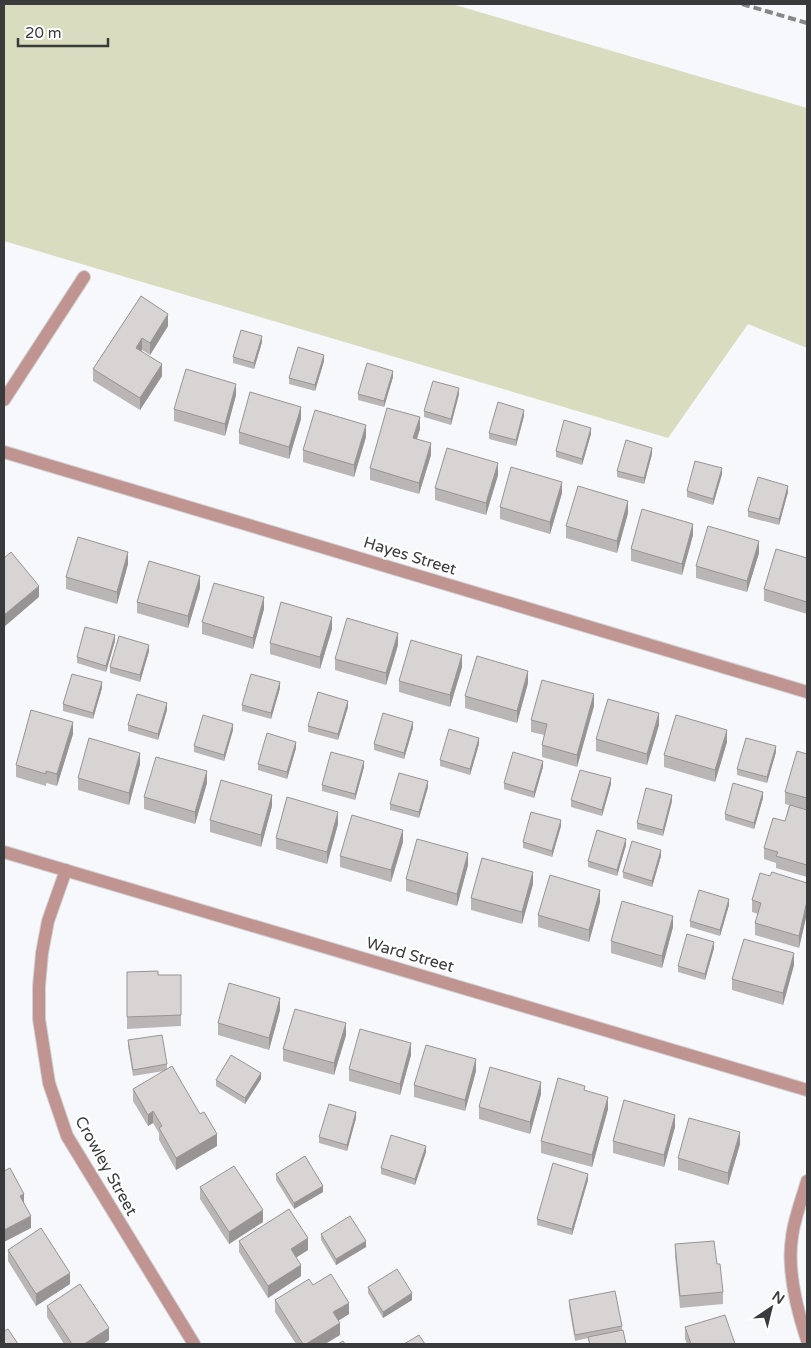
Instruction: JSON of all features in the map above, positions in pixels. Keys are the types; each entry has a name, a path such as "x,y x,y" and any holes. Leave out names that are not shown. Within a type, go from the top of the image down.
{"street":[{"path":"4,400 84,277"},
{"name":"Hayes Street","path":"4,452 807,692"},
{"name":"Ward Street","path":"4,852 807,1090"},
{"name":"Crowley Street","path":"66,870 48,921 42,953 39,986 42,1051 49,1083 67,1136 194,1344"},
{"path":"807,1181 792,1238 793,1284 800,1321 807,1340"}],"green space":[{"path":"4,4 452,4 807,108 807,348 748,324 668,438 4,241"}],"building":[{"path":"141,296 168,314 150,343 142,338 136,348 162,364 140,398 93,369"},
{"path":"241,330 262,336 254,363 233,357"},
{"path":"298,347 324,355 315,385 289,378"},
{"path":"367,363 393,371 384,401 358,394"},
{"path":"186,369 236,384 225,424 174,409"},
{"path":"433,381 459,388 451,419 424,411"},
{"path":"250,392 301,407 289,447 239,432"},
{"path":"498,402 524,410 516,440 489,433"},
{"path":"387,408 420,417 413,438 431,443 419,483 370,468"},
{"path":"315,410 366,425 354,465 303,450"},
{"path":"564,420 591,428 582,459 556,451"},
{"path":"626,440 652,448 644,478 617,471"},
{"path":"447,448 498,463 486,503 435,488"},
{"path":"695,461 722,468 713,499 687,491"},
{"path":"511,467 562,482 550,522 500,507"},
{"path":"758,477 788,486 779,519 748,511"},
{"path":"578,486 628,501 617,541 566,526"},
{"path":"642,509 693,524 682,564 631,549"},
{"path":"708,526 759,541 747,581 696,566"},
{"path":"78,537 128,552 117,592 66,577"},
{"path":"776,549 807,558 807,602 764,589"},
{"path":"11,552 39,586 4,615 4,558"},
{"path":"149,561 200,576 188,616 137,602"},
{"path":"214,583 264,597 253,638 202,622"},
{"path":"281,602 332,617 320,657 270,643"},
{"path":"347,618 398,633 386,673 335,659"},
{"path":"85,627 115,635 106,666 77,657"},
{"path":"119,636 149,645 140,675 110,667"},
{"path":"411,640 462,655 450,695 399,681"},
{"path":"477,656 528,671 517,711 465,696"},
{"path":"72,674 102,682 93,713 63,704"},
{"path":"251,674 280,682 271,713 242,705"},
{"path":"542,680 594,694 577,755 542,745 547,724 531,720"},
{"path":"318,692 348,701 338,734 308,726"},
{"path":"137,694 167,703 158,734 128,725"},
{"path":"608,699 659,713 647,754 596,739"},
{"path":"31,710 73,722 57,774 46,771 46,774 16,765"},
{"path":"383,713 413,722 404,753 374,744"},
{"path":"203,715 233,724 224,755 194,746"},
{"path":"676,715 727,730 715,770 664,755"},
{"path":"449,729 479,738 470,769 440,760"},
{"path":"267,733 296,742 287,772 258,764"},
{"path":"89,738 140,753 129,793 78,778"},
{"path":"746,738 776,746 767,777 737,769"},
{"path":"797,751 807,754 807,798 785,792"},
{"path":"331,752 364,761 355,794 322,785"},
{"path":"513,752 543,761 534,792 504,783"},
{"path":"156,757 207,771 195,812 144,797"},
{"path":"580,770 611,778 602,810 571,800"},
{"path":"399,773 428,781 419,812 390,804"},
{"path":"221,780 272,795 261,835 210,820"},
{"path":"733,783 763,792 754,823 725,814"},
{"path":"646,788 672,795 663,830 637,823"},
{"path":"287,797 338,812 327,852 276,838"},
{"path":"790,805 807,810 807,865 776,856 778,852 764,848 773,818 785,821"},
{"path":"531,812 561,820 552,851 523,842"},
{"path":"352,815 403,830 391,870 340,856"},
{"path":"597,830 626,839 617,870 588,861"},
{"path":"417,839 468,853 457,894 406,879"},
{"path":"632,841 661,850 652,881 623,872"},
{"path":"482,858 533,872 522,912 471,898"},
{"path":"772,872 807,883 807,901 799,936 755,923 761,903 752,900 760,873 770,876"},
{"path":"550,875 600,890 589,930 538,915"},
{"path":"699,890 729,899 720,930 690,921"},
{"path":"622,901 673,916 662,956 611,941"},
{"path":"687,934 714,942 705,974 678,966"},
{"path":"744,939 794,953 783,993 732,979"},
{"path":"158,971 158,975 181,975 181,1015 127,1017 127,972"},
{"path":"229,983 280,998 269,1038 218,1023"},
{"path":"295,1009 346,1023 334,1063 283,1049"},
{"path":"360,1029 411,1043 400,1084 349,1069"},
{"path":"162,1035 167,1064 133,1070 128,1040"},
{"path":"426,1045 476,1059 465,1100 414,1085"},
{"path":"231,1055 261,1073 245,1098 216,1080"},
{"path":"172,1066 200,1114 204,1112 217,1134 176,1158 159,1128 162,1126 153,1111 148,1115 133,1089"},
{"path":"490,1067 541,1082 530,1122 479,1107"},
{"path":"558,1078 585,1086 584,1090 608,1097 592,1155 541,1141"},
{"path":"624,1100 675,1115 664,1155 613,1141"},
{"path":"329,1104 356,1112 347,1145 319,1137"},
{"path":"689,1118 740,1132 728,1173 678,1158"},
{"path":"391,1135 426,1146 415,1179 381,1168"},
{"path":"305,1156 323,1186 294,1203 276,1174"},
{"path":"553,1163 588,1174 572,1229 537,1219"},
{"path":"234,1166 263,1210 229,1232 200,1187"},
{"path":"10,1168 24,1194 20,1196 31,1216 4,1230 4,1171"},
{"path":"289,1209 308,1238 291,1249 301,1265 268,1286 239,1241"},
{"path":"350,1216 366,1241 336,1259 321,1234"},
{"path":"41,1228 70,1273 36,1294 8,1250"},
{"path":"714,1241 717,1264 720,1264 723,1292 680,1296 675,1244"},
{"path":"397,1269 412,1293 383,1312 368,1287"},
{"path":"331,1274 349,1303 333,1312 340,1323 303,1344 275,1300 309,1279 313,1285"},
{"path":"80,1284 109,1328 84,1344 72,1344 47,1306"},
{"path":"615,1291 622,1326 575,1335 569,1300"},
{"path":"725,1315 735,1344 691,1344 685,1327"},
{"path":"8,1329 18,1344 4,1344 4,1331"},
{"path":"623,1330 626,1344 590,1344 588,1337"},
{"path":"419,1335 425,1344 404,1344"}],"railway":[{"path":"742,4 807,23"}]}
